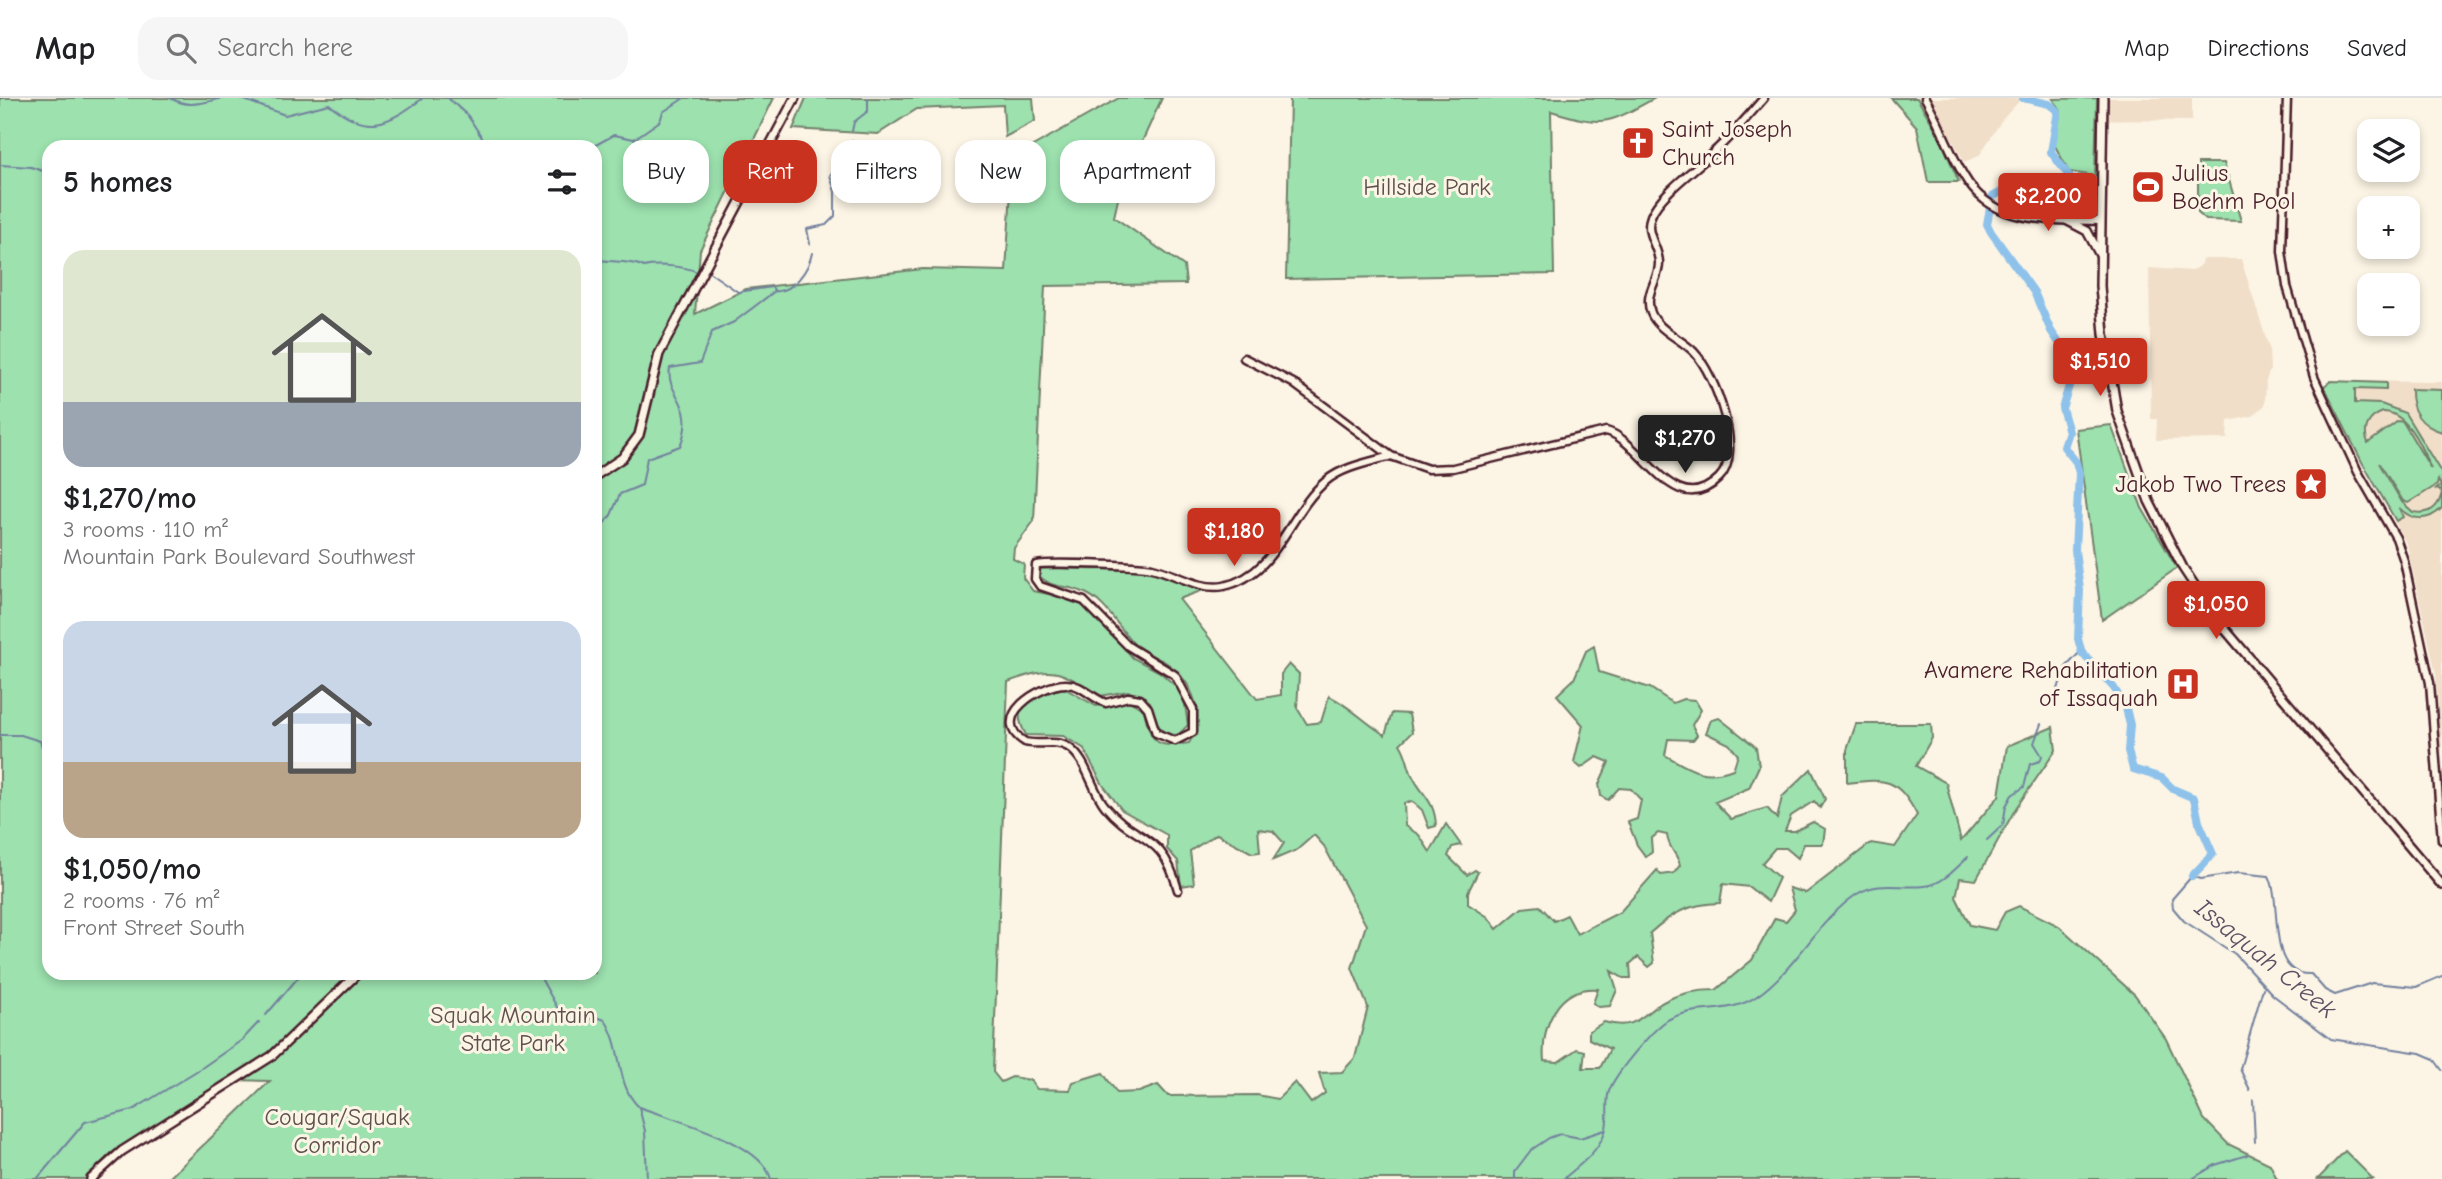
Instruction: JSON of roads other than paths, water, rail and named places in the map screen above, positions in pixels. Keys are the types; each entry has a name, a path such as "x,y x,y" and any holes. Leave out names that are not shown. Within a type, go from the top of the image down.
{"main road":[{"path":"602,471 622,458 639,435 659,354 795,98"},
{"path":"2104,98 2101,221 2104,334 2115,398 2129,452 2161,529 2218,621 2440,880"},
{"path":"2066,220 2087,231 2101,256"},
{"path":"92,1179 122,1151 272,1056 351,980"}],"street":[{"path":"1244,358 1293,383 1391,456 1419,467 1444,469 1602,430 1621,437 1658,475 1679,488 1704,489 1719,479 1727,467 1730,453 1727,429 1703,362 1651,314 1649,296 1659,261 1648,227 1655,207 1719,147 1764,98"},
{"path":"1925,98 1965,179 1985,201 2007,214 2031,219 2101,221"},
{"path":"2287,98 2282,238 2284,274 2318,386 2360,476 2383,513 2403,558 2430,683 2442,840"},
{"path":"1178,890 1169,864 1160,850 1105,806 1071,749 1057,743 1025,742 1016,732 1013,717 1017,707 1035,692 1060,684 1072,684 1106,703 1128,697 1140,699 1148,708 1156,733 1175,741 1193,732 1193,709 1175,675 1128,646 1084,601 1040,586 1035,579 1036,565 1139,566 1208,586 1223,586 1262,566 1329,478 1391,456"}],"waterway":[{"path":"170,98 190,104 224,98"},
{"path":"239,98 285,115 329,104 343,114 366,123 388,120 423,98"},
{"path":"448,98 468,116 483,140"},
{"path":"602,142 614,135 634,139 660,121 663,112 684,98"},
{"path":"852,131 854,122 868,111 868,98"},
{"name":"Issaquah Creek","path":"2023,98 2049,104 2058,111 2051,152 2072,180 2077,194 2069,205 2049,201 2026,189 2005,190 1992,197 1987,224 2034,292 2051,331 2068,356 2071,380 2062,408 2069,432 2064,447 2076,462 2079,473 2075,550 2080,590 2078,639 2082,653 2114,688 2126,708 2130,725 2128,751 2133,769 2162,778 2173,789 2194,798 2199,822 2213,854 2192,876"},
{"path":"0,165 31,167 42,171"},
{"path":"831,174 831,178"},
{"path":"810,244 807,229 826,225 835,216 835,203"},
{"path":"602,526 611,515 620,494 642,485 647,458 680,446 685,431 685,419 672,386 670,368 700,363 712,332 734,322 775,291 782,291 794,284 804,273 812,253"},
{"path":"602,260 644,267 679,267 697,272"},
{"path":"709,272 738,292 772,287 774,290"},
{"path":"2056,695 2065,668 2081,651"},
{"path":"1987,840 2003,825 2006,806 2012,795 2024,787 2030,764 2040,761 2042,756 2034,743 2041,724"},
{"path":"0,735 21,735 40,741 42,746"},
{"path":"1563,1179 1587,1158 1602,1139 1606,1128 1608,1095 1616,1077 1632,1055 1666,1021 1687,1013 1746,1002 1771,985 1830,918 1857,894 1882,886 1931,885 1948,875 1968,857"},
{"name":"Issaquah Creek","path":"2442,976 2416,987 2372,983 2335,995 2325,990 2311,974 2297,972 2287,964 2281,951 2269,876 2238,873 2201,879 2192,876 2172,899 2173,908 2184,921 2235,954 2273,995 2331,1039 2420,1053 2434,1059 2442,1070"},
{"path":"266,1015 296,980"},
{"path":"542,980 558,1009 575,1023 596,1017 605,1020 615,1043 626,1088 639,1107 693,1125 734,1143 764,1166 771,1179"},
{"path":"2250,1090 2240,1069 2263,988"},
{"path":"37,1179 85,1122 133,1110 242,1040 259,1022"},
{"path":"2253,1100 2255,1142"},
{"path":"639,1107 645,1131 647,1179"},
{"path":"1515,1179 1515,1171 1531,1150 1549,1138 1560,1134 1580,1138 1605,1130"},
{"path":"2192,1179 2215,1165 2247,1155"}],"place":[{"name":"Saint Joseph Church","path":"1638,143"},
{"name":"Julius Boehm Pool","path":"2148,187"},
{"name":"Jakob Two Trees","path":"2311,484"},
{"name":"Avamere Rehabilitation of Issaquah","path":"2183,684"}],"park label":[{"name":"Hillside Park","path":"1427,187"},
{"name":"Squak Mountain State Park","path":"513,1029"},
{"name":"Cougar/Squak Corridor","path":"337,1131"}]}
